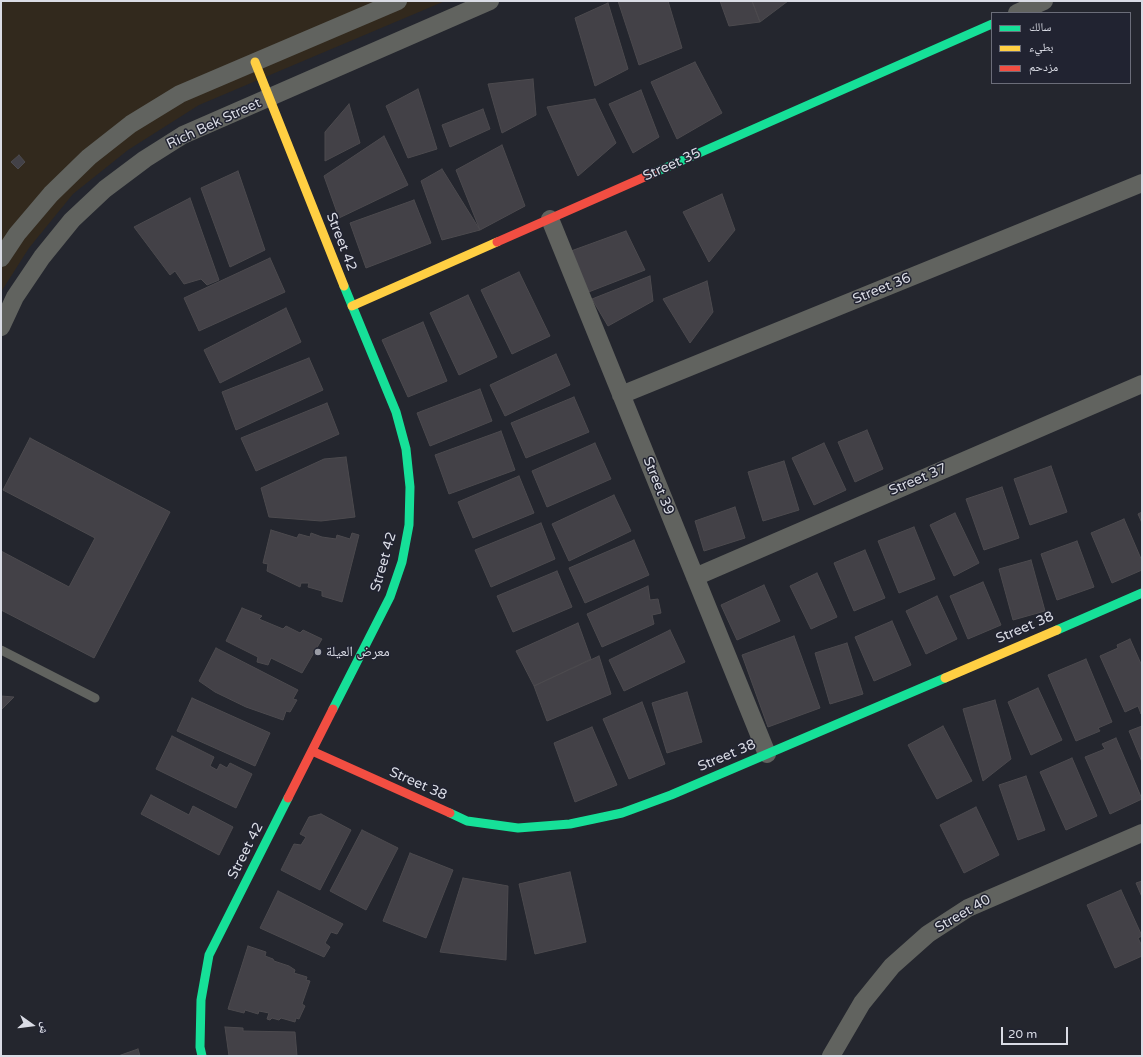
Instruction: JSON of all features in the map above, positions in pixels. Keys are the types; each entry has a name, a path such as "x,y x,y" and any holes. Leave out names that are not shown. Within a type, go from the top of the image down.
{"street":[{"path":"1,258 18,234 51,194 89,157 131,124 175,96 398,1"},
{"name":"Rich Bek Street","path":"1,327 16,297 42,257 72,220 105,189 145,159 183,135 490,1"},
{"path":"1019,12 1044,1"},
{"name":"Street 35","path":"352,306 991,24"},
{"name":"Street 42","path":"202,1056 200,1047 201,1000 209,955 390,597 402,562 409,525 410,487 404,442 396,412 352,306 255,62"},
{"name":"Street 36","path":"621,395 1142,183"},
{"name":"Street 39","path":"550,218 767,754"},
{"name":"Street 37","path":"695,577 1142,384"},
{"name":"Street 38","path":"312,751 467,821 518,828 570,824 622,814 671,795 1142,593"},
{"name":"Street 40","path":"831,1056 862,1003 892,966 928,934 968,908 1142,833"}],"lane":[{"path":"1,650 95,698"}],"shaded area":[{"path":"1,1 445,1 199,105 128,150 73,194 29,248 1,292"}],"building":[{"path":"618,1 668,1 682,48 639,65"},
{"path":"720,1 752,1 760,22 729,26"},
{"path":"752,1 788,1 760,22"},
{"path":"608,3 628,69 595,86 575,18"},
{"path":"695,62 722,113 677,139 651,82"},
{"path":"533,79 536,115 502,133 488,84"},
{"path":"418,89 437,149 408,158 386,106"},
{"path":"641,90 659,137 633,153 609,104"},
{"path":"595,99 616,143 578,176 547,107"},
{"path":"349,104 360,143 325,161 325,132"},
{"path":"483,109 490,129 450,147 442,125"},
{"path":"384,136 408,185 339,218 324,176"},
{"path":"502,145 525,206 480,230 456,170"},
{"path":"19,155 25,162 18,169 11,162"},
{"path":"442,169 480,230 442,240 421,181"},
{"path":"238,171 265,250 230,267 201,188"},
{"path":"722,194 735,230 709,262 683,212"},
{"path":"190,198 219,280 207,285 201,279 184,284 175,271 170,275 134,227"},
{"path":"414,200 431,243 366,268 350,223"},
{"path":"626,231 645,270 586,293 571,251"},
{"path":"270,258 285,292 199,331 184,298"},
{"path":"519,272 550,336 512,354 481,290"},
{"path":"650,276 653,301 608,326 592,299"},
{"path":"707,281 713,312 690,343 663,299"},
{"path":"468,295 497,357 459,375 430,313"},
{"path":"286,308 301,342 220,383 204,350"},
{"path":"423,322 447,381 408,397 382,340"},
{"path":"556,354 570,385 505,416 490,385"},
{"path":"309,358 323,390 236,430 222,392"},
{"path":"480,389 492,421 430,446 417,413"},
{"path":"574,397 589,432 526,458 511,423"},
{"path":"327,403 339,434 256,471 241,438"},
{"path":"867,430 883,469 855,482 838,442"},
{"path":"501,431 515,470 449,494 435,455"},
{"path":"30,438 170,512 94,658 1,610 1,551 69,587 95,538 3,490"},
{"path":"595,443 611,479 547,507 532,471"},
{"path":"824,443 846,490 814,505 792,458"},
{"path":"346,457 355,517 321,521 269,517 261,488 324,459"},
{"path":"784,461 799,510 763,521 748,472"},
{"path":"1051,466 1067,512 1030,525 1014,479"},
{"path":"519,476 534,513 473,538 458,502"},
{"path":"1002,487 1019,538 984,550 966,499"},
{"path":"614,495 631,531 569,561 552,524"},
{"path":"735,507 745,538 704,551 695,521"},
{"path":"1142,512 1142,523 1138,514"},
{"path":"955,513 979,563 954,576 930,525"},
{"path":"1124,519 1142,561 1142,570 1112,583 1091,533"},
{"path":"541,523 555,559 491,587 475,550"},
{"path":"914,527 935,579 899,593 878,541"},
{"path":"271,530 297,538 299,534 310,537 311,533 322,537 336,539 337,535 350,539 352,533 359,535 342,602 322,596 322,591 308,587 309,583 301,583 300,587 267,571 268,564 263,563"},
{"path":"634,540 649,575 585,603 569,568"},
{"path":"1077,541 1094,587 1057,600 1041,554"},
{"path":"865,550 885,598 854,611 834,563"},
{"path":"1031,560 1045,611 1013,620 999,569"},
{"path":"557,571 572,607 513,632 497,596"},
{"path":"817,573 837,617 811,629 790,586"},
{"path":"983,582 1001,625 968,639 950,596"},
{"path":"764,585 780,621 737,640 721,605"},
{"path":"648,586 650,600 658,599 661,613 652,615 654,624 602,647 587,614"},
{"path":"937,596 957,639 926,654 906,611"},
{"path":"242,608 262,616 259,619 283,629 286,626 300,633 303,630 322,639 302,673 271,658 268,665 257,662 258,657 226,641"},
{"path":"892,621 911,665 874,681 855,637"},
{"path":"578,623 591,659 534,686 516,651"},
{"path":"670,630 685,662 624,691 609,660"},
{"path":"794,636 820,708 768,727 742,655"},
{"path":"1130,639 1142,666 1141,714 1138,706 1125,712 1100,656 1118,648 1117,645"},
{"path":"847,643 863,694 830,704 815,653"},
{"path":"216,648 298,690 293,699 297,700 290,712 286,711 283,720 246,707 215,692 199,681"},
{"path":"599,656 611,694 547,721 534,686"},
{"path":"1086,659 1112,722 1098,728 1100,731 1076,741 1048,675"},
{"path":"1038,688 1062,740 1031,755 1008,702"},
{"path":"687,692 702,742 667,753 652,703"},
{"path":"1,696 14,697 1,710"},
{"path":"192,698 270,733 255,766 177,731"},
{"path":"995,700 1011,759 983,781 963,709"},
{"path":"642,702 665,764 629,779 603,719"},
{"path":"943,726 972,781 937,799 908,745"},
{"path":"1142,726 1142,762 1129,731"},
{"path":"592,727 617,785 575,802 554,743"},
{"path":"172,736 214,757 210,766 217,770 220,764 227,768 230,763 252,774 236,808 156,769"},
{"path":"1116,738 1142,799 1110,814 1085,757 1105,749 1102,744"},
{"path":"1072,758 1097,816 1066,830 1040,772"},
{"path":"1026,776 1045,830 1018,840 999,785"},
{"path":"151,795 189,815 193,806 233,827 219,855 141,814"},
{"path":"976,807 999,855 964,873 940,825"},
{"path":"321,814 351,830 320,890 281,870 294,844 301,845 306,837 300,834 309,817"},
{"path":"362,830 398,848 366,910 330,891"},
{"path":"410,853 453,870 426,938 383,921"},
{"path":"570,872 586,942 535,954 519,884"},
{"path":"463,878 508,886 506,960 440,952"},
{"path":"1142,881 1142,897 1136,883"},
{"path":"1121,890 1142,936 1138,938 1142,946 1142,956 1115,968 1087,905"},
{"path":"278,891 343,924 337,934 331,932 325,943 330,947 324,957 260,928"},
{"path":"248,946 266,952 265,956 289,966 295,970 294,973 307,977 306,980 310,981 302,1004 305,1006 299,1019 296,1018 295,1022 281,1018 279,1020 272,1018 270,1020 267,1019 269,1013 259,1011 258,1014 245,1010 244,1013 228,1009"},
{"path":"225,1027 243,1028 243,1031 295,1032 297,1056 229,1056"},
{"path":"138,1049 140,1056 118,1056"}],"traffic: fast":[{"path":"656,172 991,24"},
{"path":"333,709 390,597 402,562 409,525 410,487 406,449 396,412 344,286"},
{"path":"1057,630 1142,593"},
{"path":"450,813 467,821 518,828 570,824 622,813 671,795 945,678"},
{"path":"202,1056 200,1047 201,1000 209,955 288,798"}],"traffic: slow":[{"path":"255,62 344,286"},
{"path":"352,306 497,242"},
{"path":"945,678 1057,630"}],"traffic: jam":[{"path":"497,242 656,172"},
{"path":"288,798 333,709"},
{"path":"312,751 450,813"}],"place":[{"name":"معرض العيلة","path":"318,652"}]}
